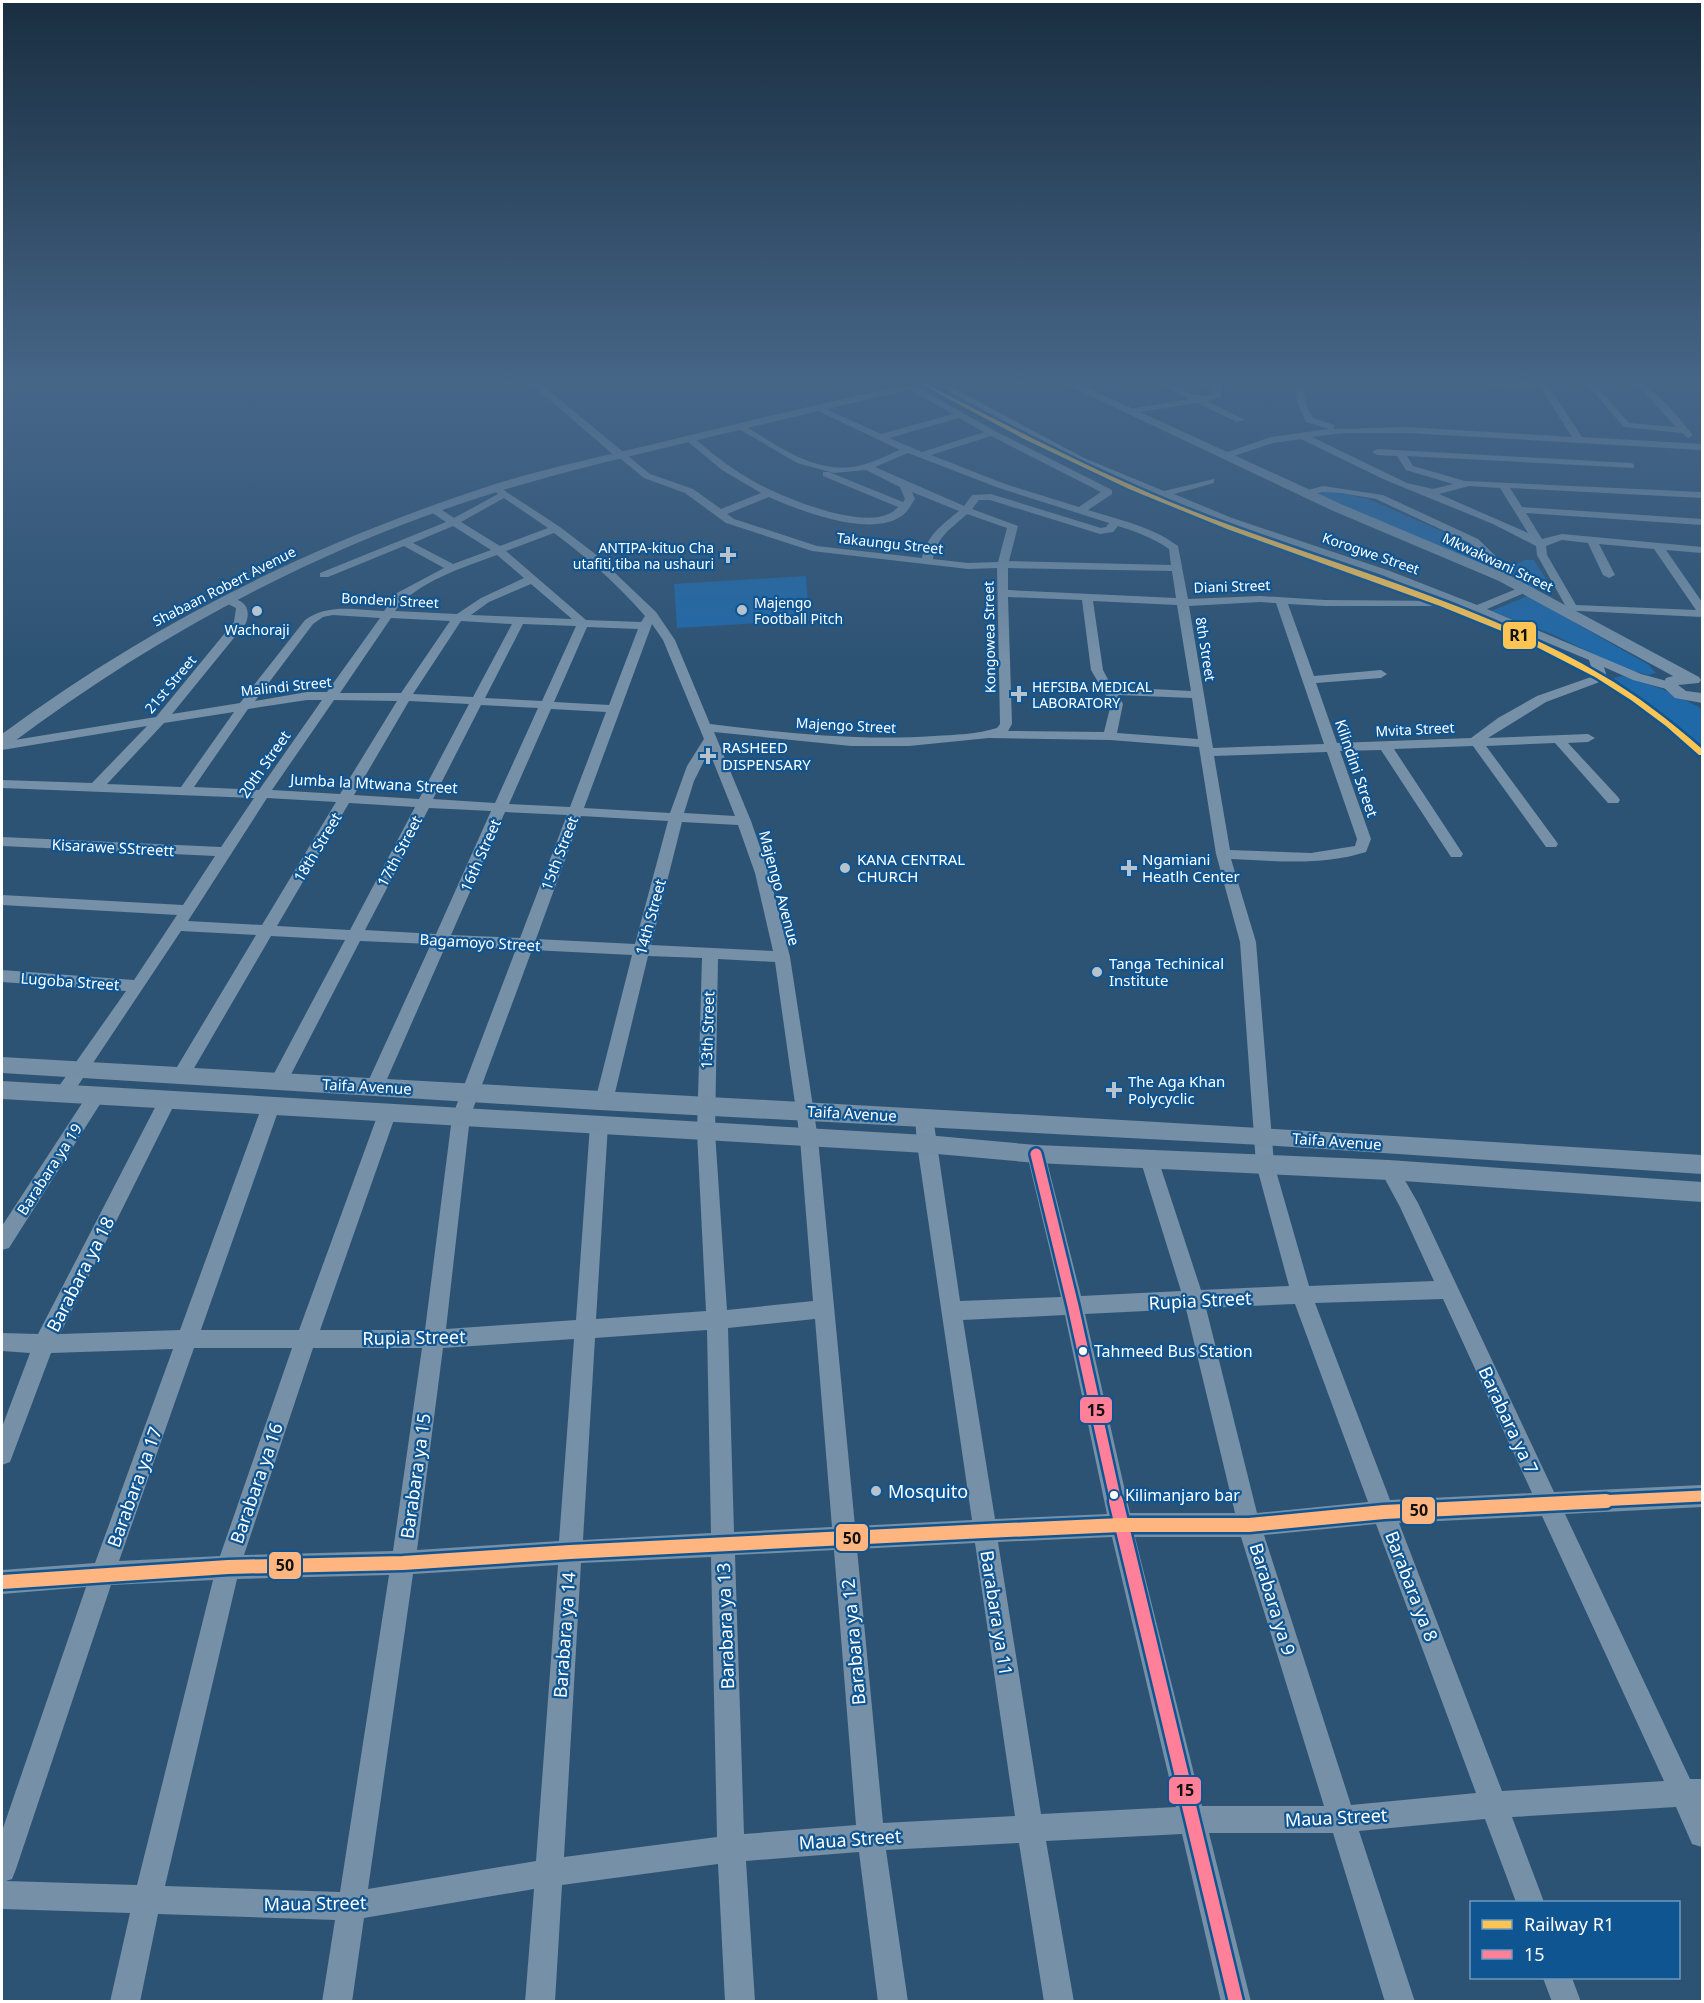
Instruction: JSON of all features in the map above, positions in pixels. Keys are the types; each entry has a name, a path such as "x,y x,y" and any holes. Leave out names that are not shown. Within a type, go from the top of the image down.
{"main road":[{"name":"Shabaan Robert Avenue","path":"2,744 102,672 157,638 274,574 379,529 556,474"},
{"name":"Mkwakwani Street","path":"1267,474 1504,578 1568,609 1654,660 1698,682"},
{"path":"1654,660 1674,691 1698,700"},
{"path":"1671,684 1698,682"},
{"name":"Taifa Avenue","path":"2,1065 604,1101 1262,1136 1702,1165"},
{"name":"Taifa Avenue","path":"2,1090 809,1139 926,1144 1036,1154 1389,1170 1702,1192"},
{"path":"1607,1158 1620,1185"}],"street":[{"name":"Takaungu Street","path":"645,474 679,486 718,514 754,531 816,549 968,566 1178,568"},
{"path":"737,474 770,493 814,510 851,520 880,520 907,507 910,500 904,485"},
{"path":"827,474 907,507"},
{"path":"883,474 968,510"},
{"name":"8th Street","path":"973,474 1021,493 1117,521 1159,537 1169,543 1176,554 1223,854 1228,880 1248,942 1265,1164"},
{"path":"1074,474 1108,492 1080,511"},
{"name":"Korogwe Street","path":"1116,474 1228,520 1386,573 1637,677 1671,684"},
{"path":"1384,474 1461,509 1513,528 1541,545"},
{"path":"1423,474 1464,483 1702,495"},
{"path":"1163,494 1211,482"},
{"path":"1422,490 1437,492 1464,483"},
{"path":"1645,483 1653,492"},
{"path":"1503,484 1541,545 1542,555 1568,609 1702,612"},
{"path":"1379,497 1392,495 1409,486"},
{"path":"1306,492 1341,490 1379,497 1474,541 1502,568 1504,578"},
{"path":"324,574 454,522 500,491"},
{"name":"Majengo Avenue","path":"500,491 556,529 599,563 669,640 744,820 762,873 782,957 809,1139"},
{"path":"1634,491 1647,510"},
{"path":"718,514 770,493"},
{"path":"927,562 928,547 934,535 968,510 976,497 983,496 1100,531 1109,530 1117,521"},
{"path":"435,510 497,549 583,623"},
{"name":"Kongowea Street","path":"968,510 1012,526 1002,565 1006,724 1002,731 988,736"},
{"path":"1521,510 1647,510 1702,522"},
{"name":"20th Street","path":"63,1094 178,926 263,794 401,595 452,568 497,549 556,529"},
{"path":"1541,545 1547,540 1562,537 1593,542 1702,550"},
{"path":"404,542 452,568"},
{"path":"1593,542 1609,575"},
{"path":"1659,548 1702,612"},
{"path":"457,619 486,600 531,580"},
{"path":"1477,609 1525,589"},
{"name":"Diani Street","path":"1003,593 1184,602 1281,600 1325,603 1463,603"},
{"path":"1087,597 1097,670 1117,704 1110,736"},
{"name":"21st Street","path":"94,788 161,719 240,623 244,615 243,608 237,602 226,600"},
{"name":"Kilindini Street","path":"1223,854 1322,857 1346,855 1361,849 1364,839 1281,600"},
{"name":"Bondeni Street","path":"185,791 244,706 309,621 320,614 333,612 583,623 649,620"},
{"name":"18th Street","path":"180,1077 405,697 457,619"},
{"name":"15th Street","path":"469,1093 613,709 649,620"},
{"name":"17th Street","path":"279,1081 519,621"},
{"name":"16th Street","path":"375,1086 583,623"},
{"path":"1551,844 1476,741 1493,726 1551,695 1581,687 1601,677 1595,659"},
{"path":"1309,680 1381,674"},
{"path":"1108,691 1198,695"},
{"name":"Malindi Street","path":"2,744 307,696 478,700 613,709"},
{"name":"Majengo Street","path":"708,732 869,743 904,743 988,736 1110,736 1206,748"},
{"name":"14th Street","path":"604,1101 640,951 678,815 693,766 708,732"},
{"name":"Mvita Street","path":"1206,748 1332,748 1588,738"},
{"path":"1558,740 1612,800"},
{"path":"1384,746 1456,854"},
{"name":"Jumba la Mtwana Street","path":"2,784 263,794 744,820"},
{"name":"Kisarawe SStreett","path":"2,841 224,852"},
{"path":"2,900 188,910"},
{"name":"Bagamoyo Street","path":"178,926 782,957"},
{"name":"13th Street","path":"705,1106 710,955"},
{"name":"Lugoba Street","path":"2,976 138,986"},
{"name":"Barabara ya 15","path":"337,2001 403,1563 434,1339 461,1117 469,1093"},
{"name":"Barabara ya 19","path":"2,1242 96,1096"},
{"name":"Barabara ya 18","path":"2,1454 44,1344 168,1100"},
{"name":"Barabara ya 17","path":"2,1869 102,1574 271,1106"},
{"name":"Barabara ya 13","path":"705,1106 717,1320 731,1849 740,2001"},
{"name":"Barabara ya 16","path":"125,2001 228,1567 306,1339 387,1114"},
{"name":"Barabara ya 11","path":"924,1117 951,1311 1030,1828 1059,2001"},
{"name":"Barabara ya 14","path":"540,2001 599,1125"},
{"name":"Barabara ya 12","path":"809,1139 871,1837 893,2001"},
{"path":"1036,1154 1073,1306 1121,1525 1236,2001"},
{"name":"Barabara ya 9","path":"1149,1159 1194,1301 1249,1525 1400,2001"},
{"name":"Barabara ya 8","path":"1265,1164 1301,1293 1530,1901"},
{"name":"Barabara ya 7","path":"1389,1170 1548,1503 1693,1792 1702,1834"},
{"name":"Rupia Street","path":"951,1311 1194,1301 1301,1293 1448,1290"},
{"name":"Rupia Street","path":"2,1342 44,1344 188,1339 434,1339 717,1320 825,1309"},
{"path":"2,1582 228,1567 403,1563 570,1552 985,1531 1121,1525 1249,1525 1384,1512 1702,1496"},
{"name":"Maua Street","path":"2,1894 147,1901 351,1906 548,1873 731,1849 871,1837 1191,1820 1341,1819 1494,1805 1693,1792"},
{"path":"1559,1979 1568,2001"}],"shaded area":[{"path":"1333,491 1368,499 1449,534 1474,546 1495,567 1492,569 1316,493"},
{"path":"1525,560 1534,560 1548,582 1535,589 1516,578 1513,575 1512,566"},
{"name":"Majengo Football Pitch","path":"806,576 809,620 677,628 674,584"},
{"path":"1528,596 1649,665 1656,673 1648,675 1625,669 1552,634 1491,611"},
{"path":"1623,676 1662,689 1699,707 1702,711 1702,746 1613,678"}],"rail line":[{"name":"R1","path":"1102,474 1168,504 1442,604 1522,637 1560,655 1634,698 1702,753"}],"transit line":[{"name":"15","path":"1036,1154 1073,1306 1121,1525 1236,2002"},
{"name":"50","path":"2,1582 228,1567 403,1563 570,1552 985,1531 1121,1525 1249,1525 1384,1512 1702,1496"}],"place":[{"name":"ANTIPA-kituo Cha utafiti,tiba na ushauri","path":"728,555"},
{"name":"Majengo Football Pitch","path":"742,610"},
{"name":"Wachoraji","path":"257,611"},
{"name":"HEFSIBA MEDICAL LABORATORY","path":"1019,694"},
{"name":"RASHEED DISPENSARY","path":"708,756"},
{"name":"KANA CENTRAL CHURCH","path":"845,868"},
{"name":"Ngamiani Heatlh Center","path":"1129,868"},
{"name":"Tanga Techinical Institute","path":"1097,972"},
{"name":"The Aga Khan Polycyclic","path":"1114,1090"},
{"name":"Tahmeed Bus Station","path":"1083,1351"},
{"name":"Mosquito","path":"876,1491"},
{"name":"Kilimanjaro bar","path":"1114,1495"}]}
